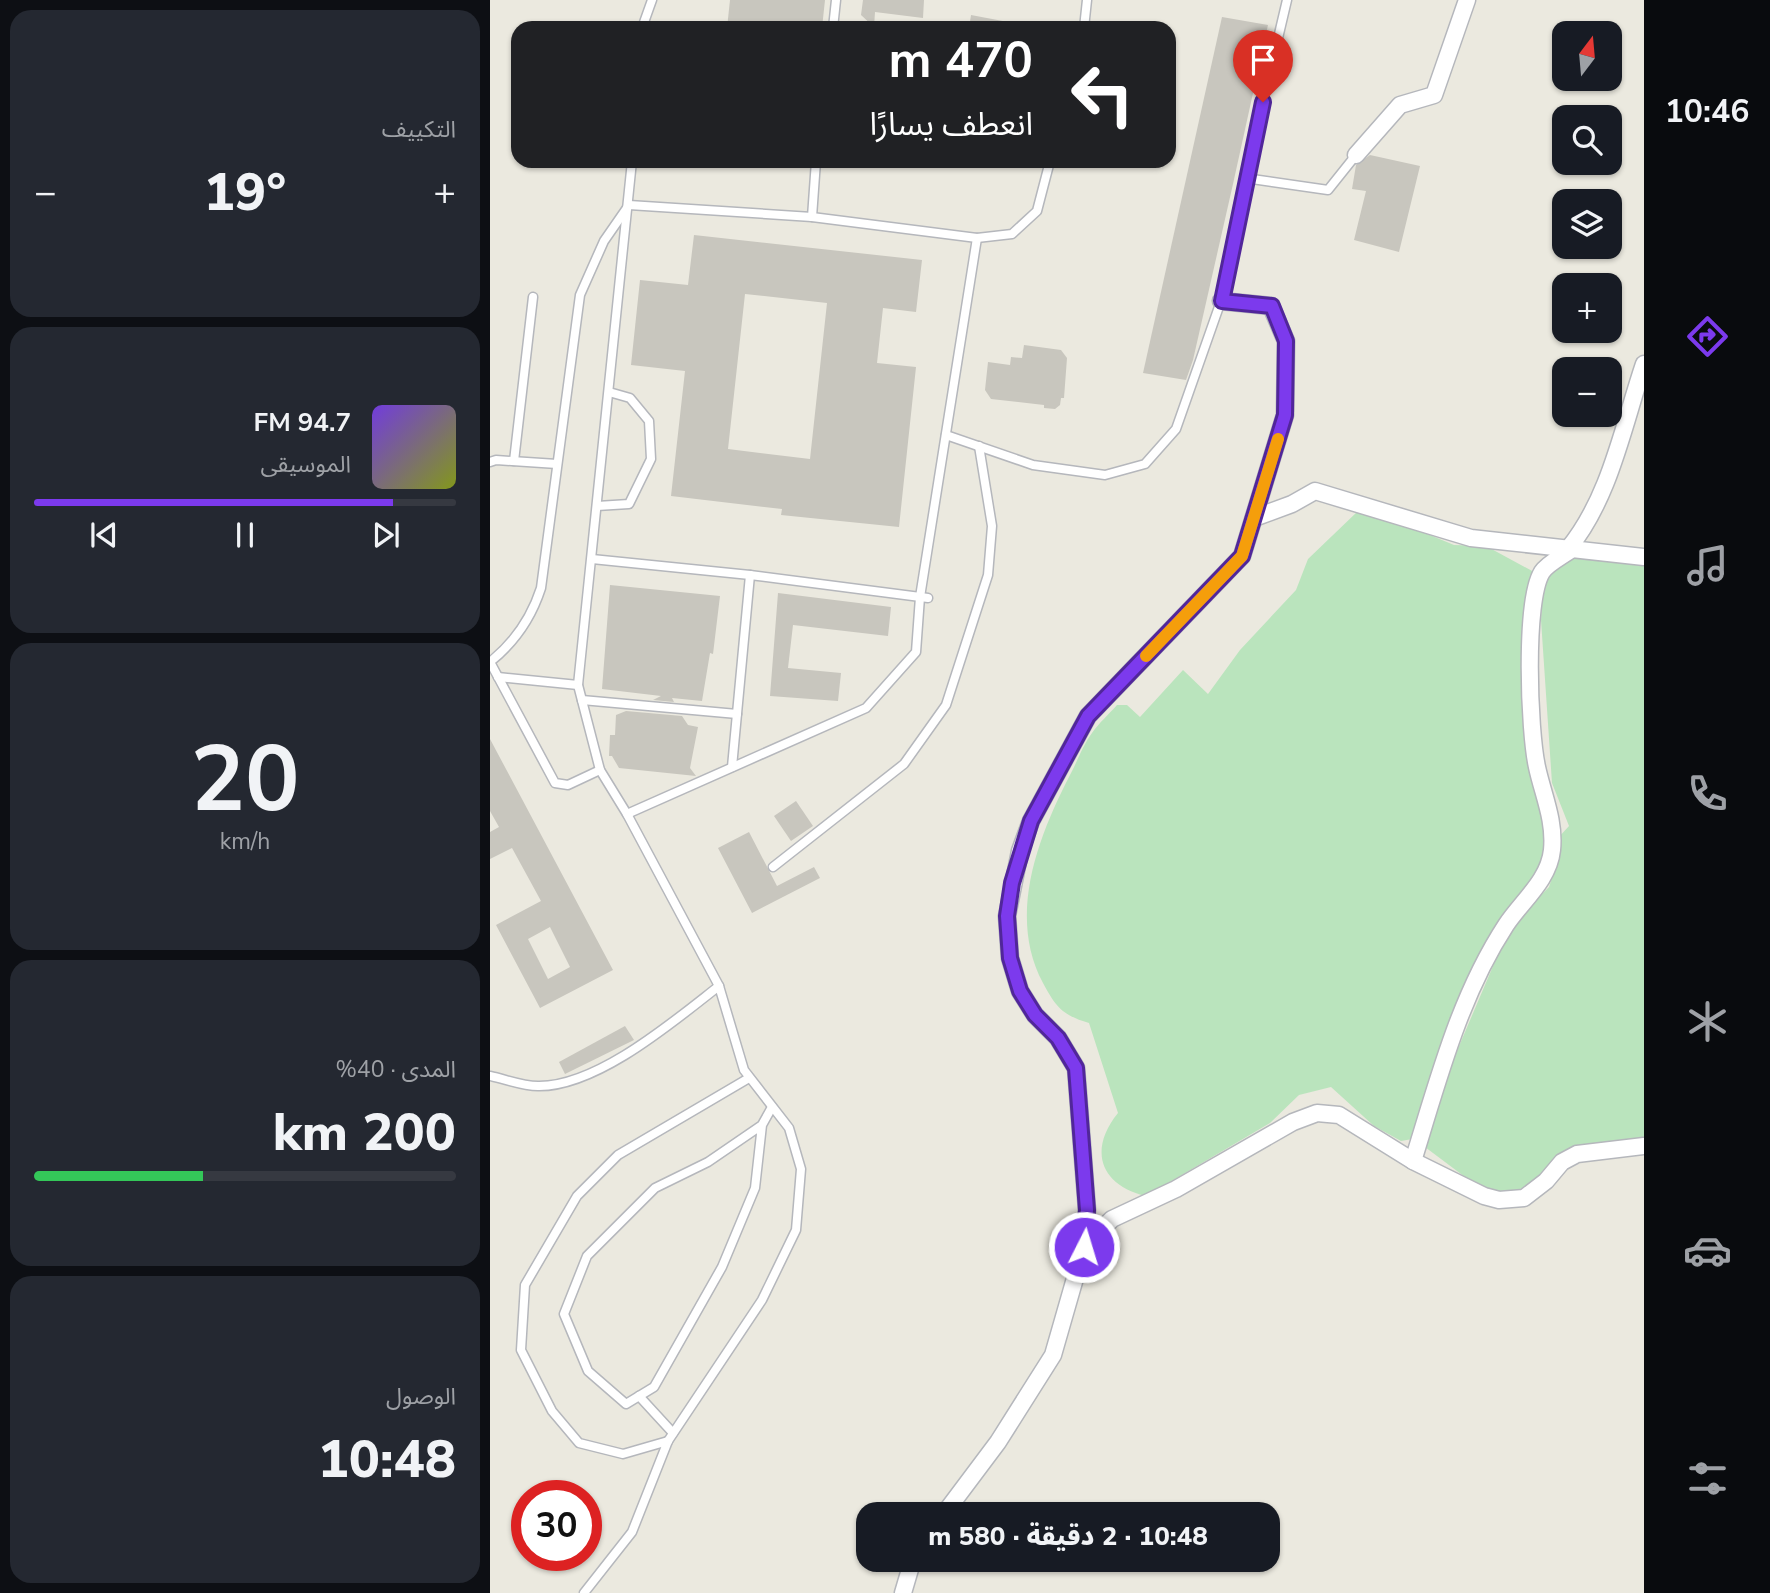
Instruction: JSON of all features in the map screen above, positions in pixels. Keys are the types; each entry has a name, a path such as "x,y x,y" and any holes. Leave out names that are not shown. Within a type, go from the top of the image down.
{"street":[{"path":"1356,155 1400,105 1434,95 1467,0"},
{"path":"953,1502 998,1442 1053,1354 1084,1247 1087,1210 1076,1068 1058,1038 1035,1015 1020,991 1010,958 1007,916 1012,883 1031,821 1088,716 1242,556 1285,415 1286,341 1272,306 1222,301"},
{"path":"1413,1161 1451,1041 1476,976 1507,924 1550,865 1553,830 1549,804 1537,767 1532,729 1532,628 1536,589 1543,571 1570,549 1582,532 1603,487 1644,365"},
{"path":"1254,518 1292,505 1315,491 1471,538 1644,557"},
{"path":"1084,1247 1112,1219 1176,1189 1293,1122 1317,1113 1339,1115 1413,1161 1484,1196 1499,1200 1524,1198 1546,1181 1562,1162 1577,1154 1644,1146"},
{"path":"903,1593 909,1572"}],"lane":[{"path":"644,21 652,0"},
{"path":"834,21 836,0"},
{"path":"1085,21 1087,0"},
{"path":"946,435 1033,465 1105,475 1145,464 1175,429 1222,301 1245,178 1287,0"},
{"path":"1245,178 1328,190 1356,155"},
{"path":"584,1593 632,1532 671,1437 762,1300 796,1230 801,1169 789,1128 749,1079 719,986 627,814 600,770 578,685 632,168"},
{"path":"812,217 816,168"},
{"path":"629,205 812,217 977,238 1012,234 1037,211 1048,168"},
{"path":"600,770 568,785 555,783 490,662 516,637 541,588 580,295 604,241 629,205"},
{"path":"627,814 866,708 916,652 977,238"},
{"path":"514,461 533,297"},
{"path":"597,506 629,504 651,459 649,421 630,398 610,392"},
{"path":"772,867 904,764 946,705 988,575 992,526 979,446"},
{"path":"490,462 557,464"},
{"path":"592,559 750,575 924,598"},
{"path":"732,767 750,575"},
{"path":"498,677 578,685"},
{"path":"582,700 737,714"},
{"path":"490,1076 537,1086 570,1082 647,1043 719,986"},
{"path":"671,1437 623,1454 579,1443 552,1410 521,1350 525,1286 577,1196 618,1155 749,1079"},
{"path":"762,1125 708,1162 655,1188 587,1256 564,1314 588,1371 626,1404 654,1387 722,1268 755,1188 762,1125 772,1107"},
{"path":"639,1396 671,1437"}],"green space":[{"path":"1357,512 1413,528 1454,545 1486,546 1534,572 1525,636 1550,825 1548,859 1460,1004 1424,1094 1418,1138 1401,1141 1374,1126 1331,1087 1299,1095 1270,1123 1146,1196 1130,1191 1109,1175 1104,1164 1103,1140 1118,1113 1089,1023 1072,1017 1056,1004 1043,983 1033,957 1027,904 1038,850 1058,799 1083,748 1092,733 1117,705 1127,705 1140,717 1183,670 1208,694 1240,650 1296,590 1308,559"},
{"path":"1574,557 1644,564 1644,1143 1589,1147 1533,1186 1498,1194 1465,1177 1425,1147 1448,1072 1502,945 1526,910 1549,887 1558,859 1558,838 1569,826 1552,783 1541,620 1543,586 1557,565"}],"building":[{"path":"730,0 825,0 823,21 728,21"},
{"path":"863,0 924,0 923,18 875,12 874,21 868,21 861,15"},
{"path":"971,15 1003,21 970,21"},
{"path":"1222,17 1268,25 1193,360 1186,380 1143,373"},
{"path":"1370,155 1420,166 1399,252 1354,240 1366,191 1352,189 1356,165"},
{"path":"694,235 922,260 916,312 883,308 877,363 916,367 899,527 781,515 782,509 671,496 685,371 631,365 640,280 688,285","holes":["745,294 827,303 810,459 728,449"]},
{"path":"1024,345 1061,350 1067,358 1064,398 1061,398 1060,405 1055,409 1044,408 1044,405 991,399 985,390 988,362 1010,365 1011,357 1022,358"},
{"path":"610,585 720,596 713,654 710,653 702,701 672,698 674,702 653,700 661,696 602,689"},
{"path":"778,593 891,607 888,636 793,625 788,668 841,673 838,701 770,696"},
{"path":"626,711 682,716 688,725 698,727 690,768 696,776 619,768 612,756 609,756 610,735 615,735 616,715"},
{"path":"490,739 613,970 540,1008 496,925 541,901 512,848 490,859 490,832 499,827 490,811","holes":["550,927 570,967 548,979 528,939"]},
{"path":"796,801 813,826 791,841 774,816"},
{"path":"749,832 777,886 814,867 820,878 752,913 718,848"},
{"path":"625,1026 634,1040 565,1074 559,1062"}],"slow traffic":[{"path":"1146,656 1242,556 1278,439"}],"route":[{"path":"1084,1247 1087,1210 1076,1068 1058,1038 1035,1015 1020,991 1010,958 1007,916 1012,883 1031,821 1088,716 1242,556 1285,415 1286,341 1272,306 1222,301 1245,178 1263,102"}]}
